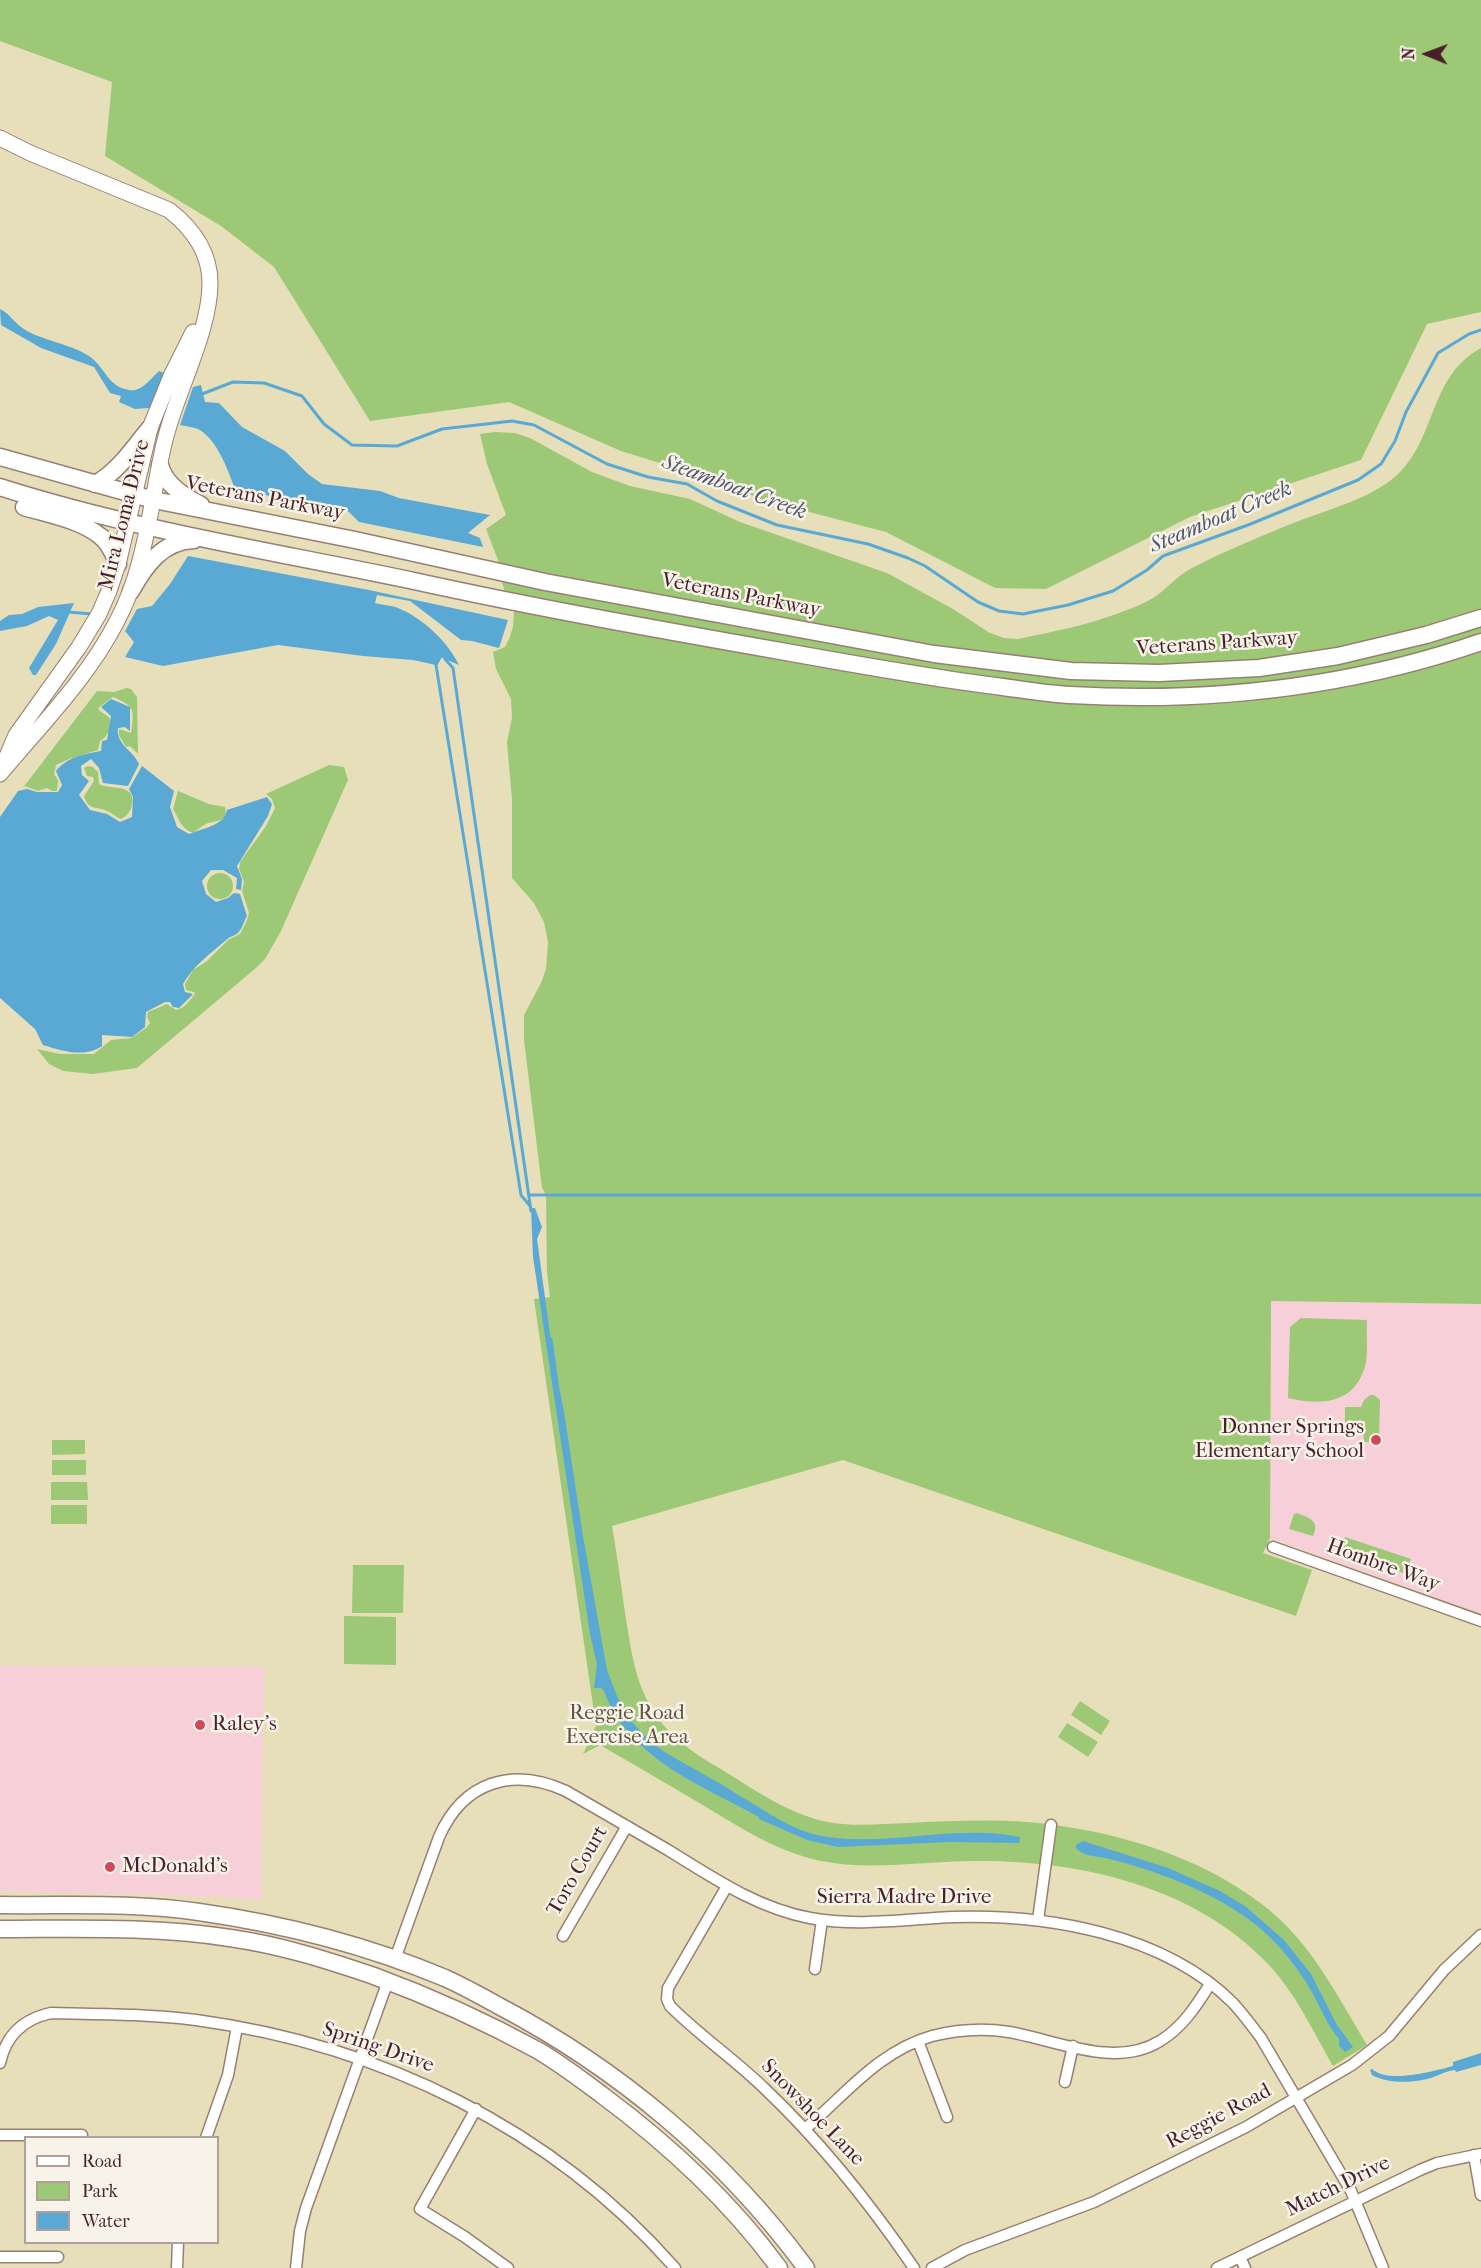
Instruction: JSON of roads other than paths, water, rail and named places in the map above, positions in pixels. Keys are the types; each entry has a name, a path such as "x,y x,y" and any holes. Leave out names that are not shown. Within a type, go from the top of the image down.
{"main road":[{"name":"Mira Loma Drive","path":"0,138 30,153 170,210 183,220 202,248 210,282 207,302 177,380 153,422 118,564 104,602 88,632 16,735 0,774"},
{"name":"Mira Loma Drive","path":"0,774 86,672 123,611 131,591 148,526 177,380"},
{"path":"95,484 115,470 153,422"},
{"name":"Veterans Parkway","path":"0,457 154,500 355,540 545,582 934,654 1071,671 1159,673 1259,668 1338,656 1426,635 1481,618"},
{"path":"160,465 164,478 185,496 209,510"},
{"path":"0,487 39,500 206,540 352,568 553,611 931,678 1068,695 1161,697 1263,691 1342,680 1436,658 1481,642"},
{"path":"0,499 71,521 101,536 118,564"},
{"path":"131,591 143,570 157,555 172,544 184,540 206,540"},
{"path":"0,1905 136,1907 196,1912 316,1934 395,1959 447,1979 585,2055 650,2104 738,2185 807,2268"},
{"path":"0,1929 141,1930 182,1932 239,1940 280,1947 338,1963 440,2001 540,2052 640,2123 730,2207 779,2268"},
{"path":"239,1940 250,1935 302,1945 374,1964 385,1964 395,1959"},
{"path":"388,1981 398,1975 426,1981 527,2031 541,2029"}],"street":[{"name":"Hombre Way","path":"1273,1547 1481,1621"},
{"name":"Sierra Madre Drive","path":"395,1959 446,1822 455,1808 479,1789 492,1783 525,1779 545,1782 566,1791 727,1886 768,1906 822,1920 865,1922 977,1917 1038,1920 1074,1926 1134,1944 1182,1965 1233,2003 1249,2021 1355,2200 1383,2268"},
{"path":"1038,1920 1051,1825"},
{"name":"Toro Court","path":"563,1936 627,1826"},
{"name":"Snowshoe Lane","path":"727,1886 668,1988 667,1999 676,2012 740,2066 806,2129 864,2198 914,2268"},
{"path":"815,1969 822,1920"},
{"name":"Reggie Road","path":"932,2268 965,2250 1094,2202 1246,2127 1365,2056 1389,2036 1444,1970 1481,1935"},
{"path":"296,2268 300,2232 306,2208 388,1981"},
{"path":"806,2129 881,2060 918,2041 951,2032 992,2030 1073,2046 1118,2053 1132,2052 1157,2043 1178,2026 1210,1984"},
{"name":"Spring Drive","path":"0,2063 6,2043 14,2032 29,2020 51,2013 153,2016 237,2027 307,2043 426,2084 477,2109 567,2168 634,2225 675,2268"},
{"path":"207,2136 228,2075 237,2027"},
{"path":"918,2041 947,2117"},
{"path":"1065,2082 1073,2046"},
{"path":"477,2109 420,2209 465,2237 508,2268"},
{"path":"0,2135 82,2135"},
{"path":"1478,2155 1481,2195"},
{"name":"Match Drive","path":"1217,2268 1420,2170 1437,2163 1478,2155"},
{"path":"177,2268 178,2244"},
{"path":"0,2257 58,2257"},
{"path":"1240,2257 1245,2268"}],"water":[{"path":"0,309 28,331 89,356 111,381 122,388 138,389 159,371 174,377 159,419 149,408 135,409 119,402 121,396 110,393 94,367 41,348 1,325"},
{"path":"201,385 205,402 219,403 242,427 285,451 308,474 322,484 380,491 399,498 490,515 468,533 480,538 483,547 359,522 349,512 235,489 221,456 211,440 198,429 180,425 193,387"},
{"path":"188,556 369,590 508,620 499,648 461,640 410,601 377,595 375,603 398,608 426,625 448,648 459,665 440,657 436,665 413,660 278,645 163,666 125,657 134,642 125,631 137,609 152,606"},
{"path":"74,603 56,644 36,675 33,675 29,668 58,620 49,616 27,626 0,631 0,621 9,615 22,614 38,607"},
{"path":"111,699 130,707 130,731 125,727 118,728 118,734 122,743 139,764 128,786 103,783 99,768 91,759 81,766 82,775 89,781 79,795 90,810 107,814 120,822 132,817 133,797 129,789 142,766 174,791 170,807 177,827 189,834 222,820 227,810 267,797 272,804 268,816 237,866 242,879 241,890 236,889 237,878 223,870 211,870 202,881 206,894 216,902 234,893 240,894 247,916 238,933 208,955 187,978 183,984 185,992 193,994 179,1008 173,1007 170,1002 165,1002 146,1012 145,1027 132,1037 102,1035 102,1046 81,1053 43,1045 35,1029 0,998 0,817 18,791 27,789 37,792 58,792 62,785 56,771 60,766 76,757 101,751 102,741 107,740 111,716 101,707"},
{"path":"531,1208 535,1208 542,1227 537,1239 553,1356 607,1670 629,1719 651,1742 666,1753 773,1816 816,1835 876,1839 972,1833 1020,1837 1019,1843 951,1842 838,1847 807,1840 759,1819 669,1767 648,1752 630,1734 615,1714 604,1691 601,1688 594,1688 597,1664 590,1634 533,1257"},
{"path":"1083,1841 1168,1868 1220,1891 1245,1906 1284,1940 1311,1974 1337,2025 1353,2047 1345,2052 1339,2046 1339,2039 1297,1969 1281,1948 1252,1922 1211,1896 1178,1881 1126,1863 1083,1853 1076,1848 1076,1845"},
{"path":"1481,2053 1481,2065 1456,2072 1455,2070 1449,2071 1417,2081 1386,2080 1372,2075 1370,2070 1389,2076 1411,2075 1453,2066 1453,2062"}],"waterway":[{"name":"Steamboat Creek","path":"202,394 233,382 264,383 302,396 324,424 352,445 397,446 442,429 512,421 534,425 607,464 648,477 687,484 717,501 777,525 868,544 908,558 925,566 978,602 999,611 1023,614 1068,605 1113,591 1147,570 1163,556 1248,525 1358,480 1381,464 1395,441 1406,412 1438,353 1469,334 1481,330"},
{"path":"68,612 92,614"},
{"path":"440,657 436,665 521,1195 530,1206"},
{"path":"445,659 453,668 531,1211"},
{"path":"529,1195 1481,1195"},
{"path":"551,1339 557,1383"}],"place":[{"name":"Donner Springs Elementary School","path":"1376,1440"},
{"name":"Raley's","path":"200,1725"},
{"name":"McDonald's","path":"110,1867"}],"park label":[{"name":"Reggie Road Exercise Area","path":"627,1726"}]}
